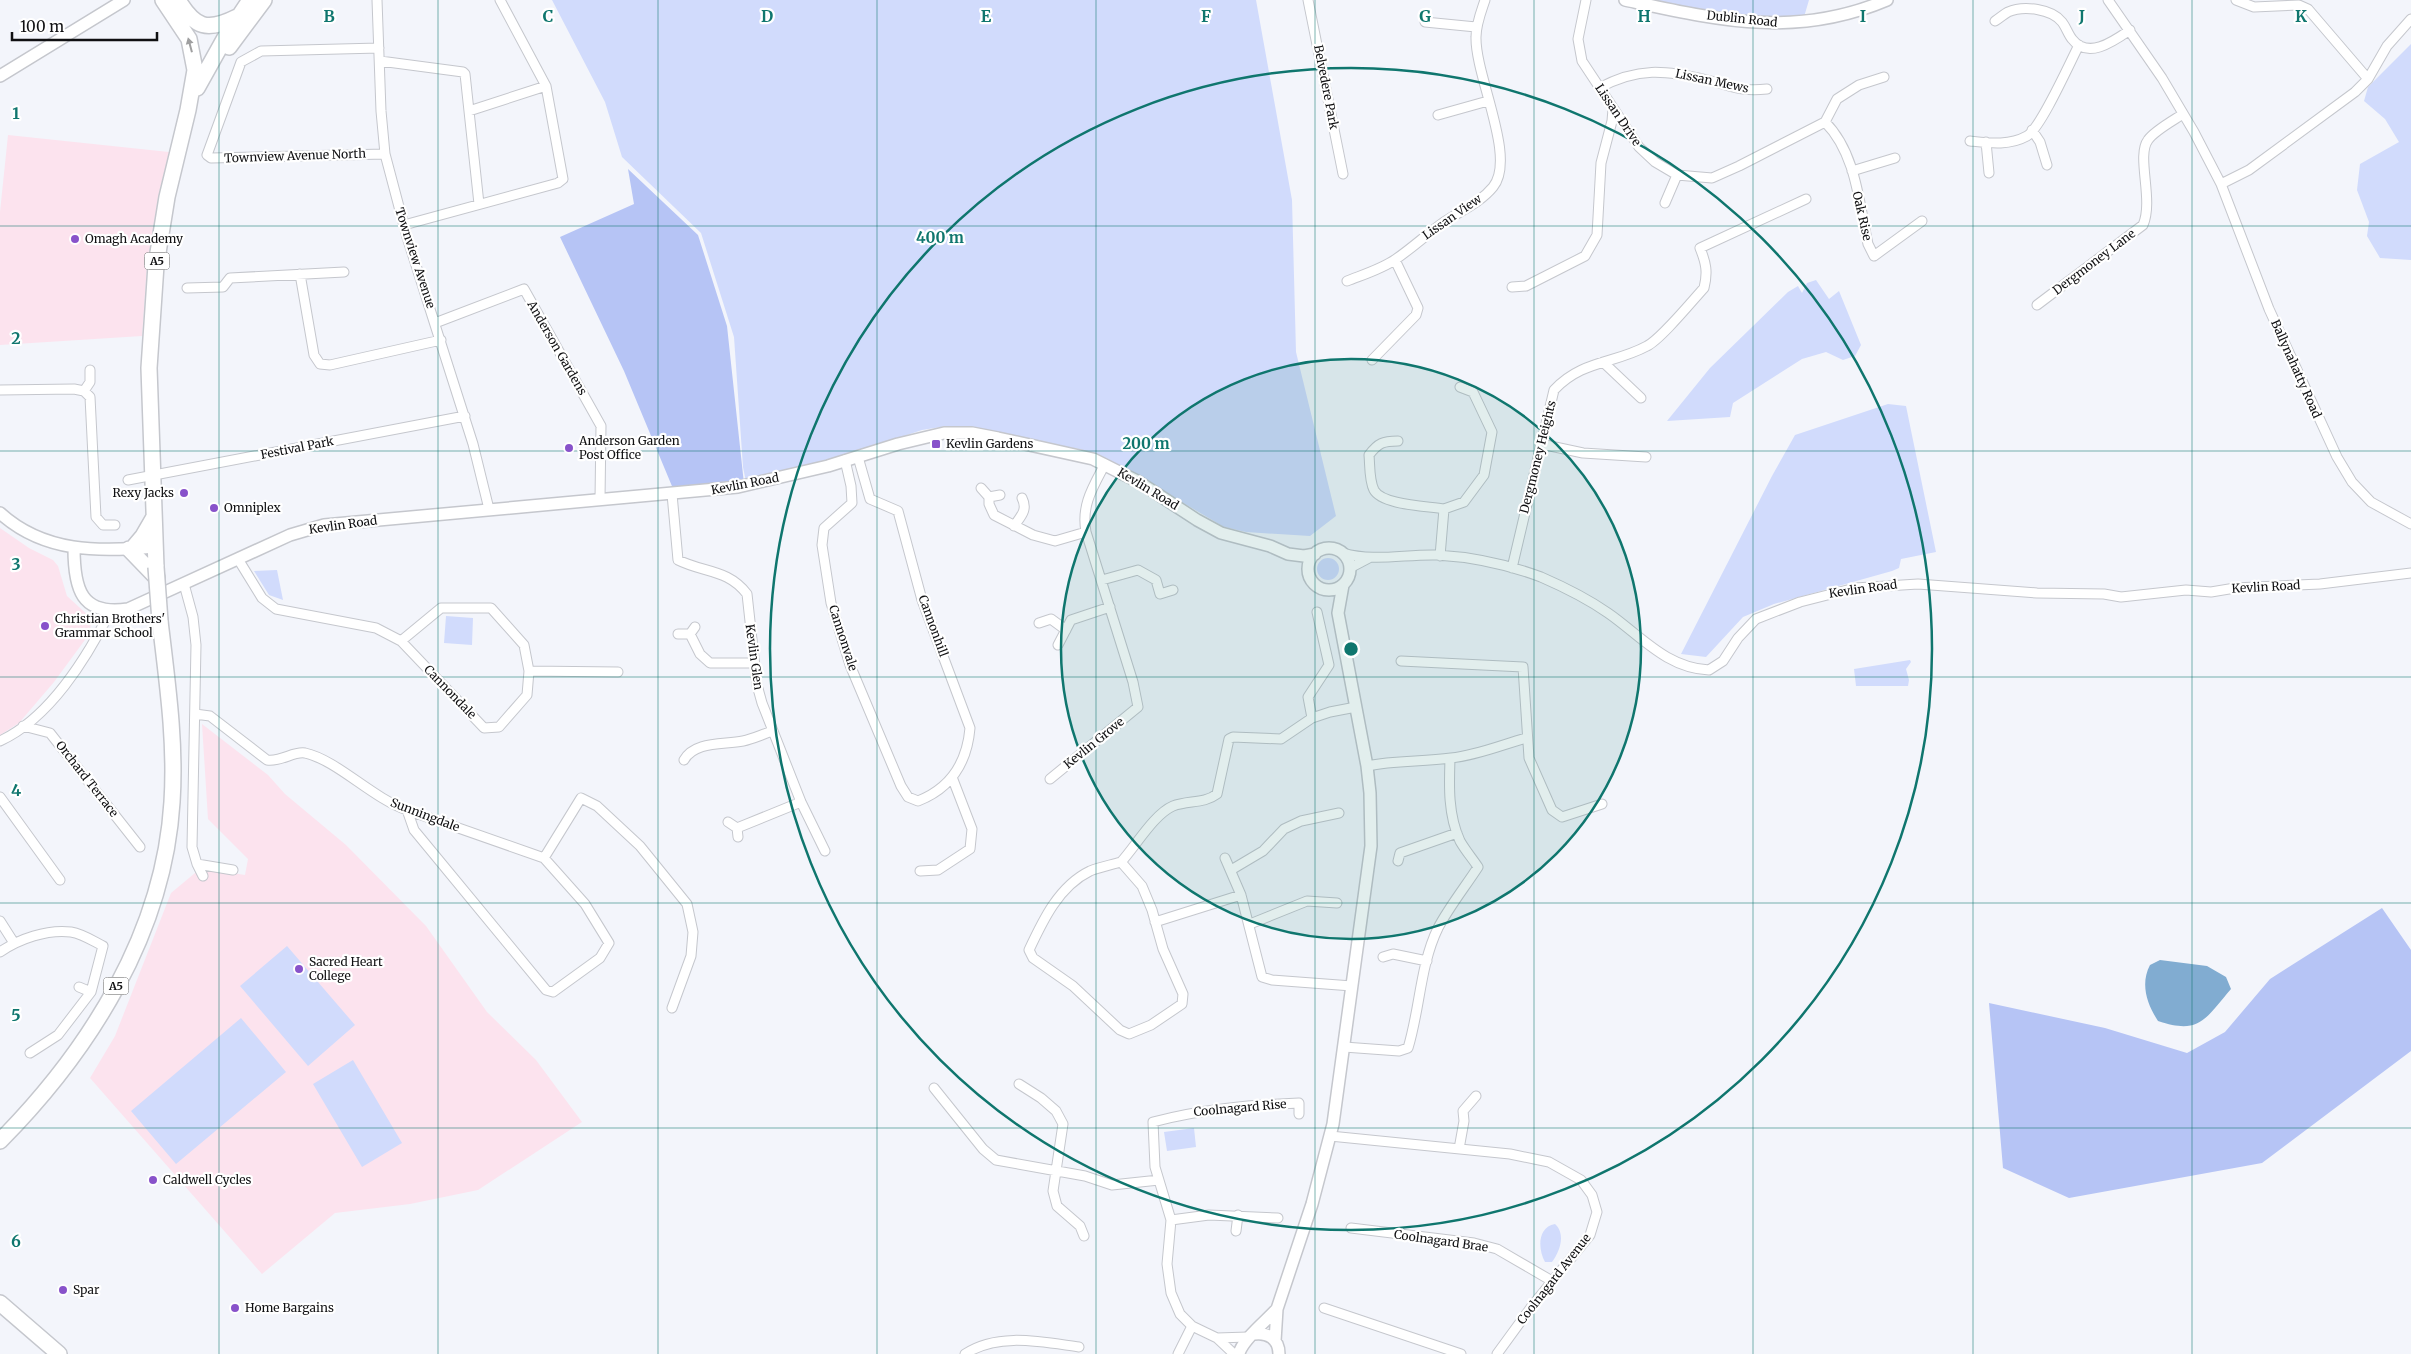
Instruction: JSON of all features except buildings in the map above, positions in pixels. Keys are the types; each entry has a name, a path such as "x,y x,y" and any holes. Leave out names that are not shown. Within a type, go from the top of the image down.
{"highway":[{"path":"163,0 189,39 195,70 188,110"},
{"path":"178,0 190,19 202,26 220,26 239,17"},
{"name":"A5","path":"0,1141 53,1083 94,1026 132,954 159,882 168,839 172,801 172,736 153,570 155,547 150,368 156,265 167,197 188,110 206,71 250,0"},
{"path":"206,71 227,50 264,0"},
{"path":"153,570 130,549 143,536 154,517"},
{"path":"0,1303 59,1354"}],"street":[{"path":"0,76 124,0"},
{"name":"Townview Avenue","path":"377,0 381,111 385,154 404,225 441,340 490,509"},
{"path":"404,225 558,183 563,179 546,86 500,0"},
{"name":"Belvedere Park","path":"1308,0 1343,174"},
{"name":"Lissan View","path":"1347,280 1395,260 1445,221 1474,204 1496,183 1502,165 1501,154 1478,62 1476,26 1485,0"},
{"name":"Lissan Drive","path":"1586,0 1578,39 1582,61 1639,147 1654,162 1677,175 1712,178 1825,122"},
{"name":"Dublin Road","path":"1625,0 1742,22 1778,24 1830,19 1858,12 1887,0"},
{"name":"Ballynahatty Road","path":"2108,0 2130,30 2183,114 2221,184 2269,310 2337,457 2352,482 2371,502 2411,524"},
{"path":"2236,0 2254,7 2300,3 2308,9 2368,79"},
{"path":"1996,21 2010,11 2031,10 2048,12 2057,16 2063,23 2072,40 2079,45 2091,49 2108,46 2130,30"},
{"path":"2221,184 2251,169 2355,92 2368,79 2387,46 2411,19"},
{"path":"1425,22 1476,26"},
{"path":"1970,141 2001,144 2028,135 2047,109 2079,45"},
{"name":"Townview Avenue North","path":"379,48 261,51 241,62 207,154 211,158 385,154"},
{"path":"380,61 463,72 467,79 479,204"},
{"name":"Lissan Mews","path":"1600,88 1620,77 1642,73 1670,72 1708,80 1746,92 1767,89"},
{"path":"1825,122 1837,98 1859,85 1884,78"},
{"path":"469,111 546,86"},
{"path":"1438,114 1488,101"},
{"path":"1512,288 1526,286 1585,256 1597,235 1601,163 1612,122 1613,109"},
{"name":"Dergmoney Lane","path":"2037,305 2143,225 2146,217 2148,194 2144,153 2148,140 2183,114"},
{"name":"Oak Rise","path":"1825,122 1837,134 1852,171 1868,244 1874,256 1922,221"},
{"path":"2032,130 2040,142 2047,166"},
{"path":"1986,142 1989,173"},
{"path":"1852,171 1895,158"},
{"path":"1665,203 1677,175"},
{"name":"Dergmoney Heights","path":"1512,568 1554,390 1566,377 1649,345 1704,288 1707,275 1706,263 1700,248 1806,199"},
{"path":"1372,360 1416,315 1418,308 1395,260"},
{"path":"187,288 223,287 230,278 344,272"},
{"path":"300,274 314,355 320,364 330,365 441,340"},
{"name":"Anderson Gardens","path":"435,323 524,290 601,426 600,499"},
{"path":"1604,362 1641,398"},
{"path":"84,391 90,382 90,370"},
{"path":"1398,441 1378,443 1369,455 1374,491 1380,498 1444,509 1464,502 1484,475 1492,432 1472,392 1460,387"},
{"path":"0,390 74,389 84,391 90,397 96,517 103,525 115,525"},
{"name":"Festival Park","path":"128,480 464,416"},
{"name":"Kevlin Road","path":"110,612 128,609 295,533 318,526 600,499 672,494 750,485 944,433 972,433 1071,453 1105,464 1139,482 1196,520 1221,533 1270,546 1288,554 1304,556 1315,554"},
{"path":"1541,444 1583,453 1646,457"},
{"name":"Cannonhill","path":"858,456 870,498 898,511 922,600 970,728 968,748 948,785 927,797"},
{"name":"Cannonvale","path":"845,460 851,486 852,503 824,528 822,545 831,603 850,665 901,786 912,800 927,797"},
{"path":"1058,645 1071,620 1110,607 1083,518 1085,502 1105,464"},
{"path":"981,488 989,497 989,504 994,515 1033,535 1055,541 1086,532"},
{"name":"Kevlin Glen","path":"672,494 678,560 695,568 721,574 738,582 747,594 754,663 762,703 801,802 825,851"},
{"path":"989,497 1000,495"},
{"path":"1014,526 1025,510 1022,498"},
{"path":"1440,556 1444,509"},
{"path":"0,513 12,524 52,544 74,548 130,549 155,547"},
{"path":"0,741 24,726 44,708 62,687 101,630 110,612 96,608 80,592 74,576 74,548"},
{"path":"1279,1354 1275,1341 1277,1309 1312,1204 1330,1136 1372,846 1367,766 1338,613 1342,585 1349,576 1350,568 1343,553 1330,548 1315,554 1310,560 1309,573 1314,583 1323,588 1332,589 1342,585"},
{"name":"Kevlin Road","path":"1343,553 1370,558 1440,556 1512,568 1540,577 1579,596 1609,613 1649,646 1680,663 1709,670 1723,661 1738,638 1756,619 1800,602 1855,588 1918,584 2037,593 2104,594 2121,597 2186,590 2210,592 2235,588 2320,584 2411,573"},
{"name":"Kevlin Road","path":"1288,554 1309,573"},
{"name":"Kevlin Road","path":"1350,568 1370,558"},
{"name":"Cannondale","path":"238,559 262,598 276,609 376,628 401,641 484,728 499,727 527,695 529,671 524,645 491,608 441,608 401,641"},
{"path":"1102,580 1138,570 1156,580 1160,594 1173,590"},
{"path":"184,584 192,617 196,646 192,847 203,876"},
{"path":"1323,588 1338,613"},
{"name":"Kevlin Grove","path":"1050,779 1138,707 1133,682 1110,607"},
{"path":"1312,718 1308,697 1329,664 1317,612"},
{"path":"1038,623 1051,619 1066,630"},
{"path":"678,634 693,631 700,654 710,663 754,663"},
{"path":"1401,661 1523,667 1526,738 1529,758 1552,810 1562,818 1602,804"},
{"path":"529,671 618,672"},
{"path":"1121,862 1142,886 1163,949 1183,994 1182,1004 1151,1025 1129,1034 1120,1030 1073,986 1033,958 1029,950 1043,922 1068,884 1091,871 1121,862 1160,815 1174,806 1210,800 1217,794 1229,739 1234,737 1281,739 1312,718 1356,707"},
{"name":"Sunningdale","path":"195,714 210,716 267,760 278,761 298,753 317,757 392,805 407,810 544,858 585,904 609,943 600,958 553,992 546,990 414,830 407,810"},
{"name":"Orchard Terrace","path":"24,726 50,733 140,847"},
{"path":"684,760 686,748 745,741 773,731"},
{"path":"1367,766 1390,761 1450,759 1480,754 1526,738"},
{"path":"1344,1047 1400,1051 1408,1048 1415,1024 1427,961 1437,929 1478,867 1457,833 1449,796 1450,759"},
{"path":"920,871 938,870 970,848 972,828 964,803 952,777"},
{"path":"0,797 60,880"},
{"path":"544,858 581,798 597,806 640,846 687,904 693,932 692,956 672,1008"},
{"path":"737,828 801,802"},
{"path":"1231,870 1263,851 1284,829 1301,822 1339,813"},
{"path":"728,822 737,828 738,837"},
{"path":"1398,861 1400,853 1457,833"},
{"path":"1225,858 1241,895 1250,924 1262,977 1352,986"},
{"path":"197,864 233,870"},
{"path":"1155,922 1241,895"},
{"path":"1250,924 1308,901 1337,902"},
{"path":"0,921 14,943"},
{"path":"0,952 14,943 58,932 72,932 86,936 103,946 91,992 58,1035 30,1053"},
{"path":"1383,957 1393,954 1427,961"},
{"path":"79,987 91,992"},
{"path":"1019,1084 1041,1098 1056,1111 1063,1124 1053,1191 1057,1206 1080,1226 1084,1236"},
{"path":"934,1088 984,1149 996,1160 1085,1176 1112,1185 1159,1180"},
{"path":"1459,1149 1464,1121 1463,1111 1476,1096"},
{"name":"Coolnagard Rise","path":"1192,1326 1180,1314 1170,1293 1167,1264 1171,1220 1155,1167 1153,1122 1186,1113 1240,1106 1299,1103 1299,1114"},
{"name":"Coolnagard Avenue","path":"1330,1136 1510,1154 1550,1162 1582,1180 1592,1195 1597,1212 1590,1235 1552,1281 1497,1354"},
{"path":"1171,1220 1209,1215 1278,1218"},
{"path":"1236,1231 1238,1215"},
{"name":"Coolnagard Brae","path":"1350,1228 1474,1243 1497,1249 1552,1281"},
{"path":"1324,1308 1461,1354"},
{"path":"1239,1354 1240,1347 1277,1309"},
{"path":"1178,1354 1192,1326 1217,1338 1234,1354"},
{"path":"1217,1338 1267,1335 1275,1341"},
{"path":"964,1354 972,1349 1000,1340 1043,1342 1079,1347"}],"shaded area":[{"path":"552,0 1256,0 1292,200 1296,352 1336,516 1310,536 1246,532 1224,527 1124,468 1099,456 1079,449 947,426 922,430 856,452 746,482 743,467 734,337 701,233 622,157 605,102"},
{"path":"1645,0 1809,0 1804,17 1784,18 1744,16"},
{"path":"2411,44 2411,260 2380,258 2367,236 2369,222 2357,190 2360,164 2399,142 2385,119 2364,101 2368,87"},
{"name":"Omagh Academy","path":"8,135 169,152 158,197 147,265 142,336 0,345 0,212"},
{"path":"628,169 698,235 727,326 744,484 674,491 624,371 560,237 634,204"},
{"path":"1816,280 1829,299 1839,291 1861,345 1855,356 1843,360 1826,352 1802,359 1733,403 1730,417 1667,421 1710,368 1788,292 1798,286 1802,293 1807,283"},
{"path":"1888,404 1906,406 1936,552 1901,559 1899,568 1892,571 1774,604 1743,617 1706,657 1681,654 1795,435"},
{"name":"Christian Brothers' Grammar School","path":"0,528 29,548 53,560 58,566 67,596 91,618 90,633 54,682 19,723 0,735"},
{"path":"1328,558 1336,561 1339,569 1336,577 1328,580 1320,577 1317,569 1320,561"},
{"path":"277,570 283,600 269,595 254,571"},
{"path":"446,616 473,618 472,645 444,643"},
{"path":"1910,660 1911,662 1906,669 1909,680 1908,686 1856,686 1854,669"},
{"name":"Sacred Heart College","path":"202,724 268,775 285,794 346,845 426,926 487,1012 536,1060 582,1122 478,1190 410,1204 335,1213 262,1274 90,1078 115,1036 171,893 201,868 245,875 248,859 208,819"},
{"path":"2382,908 2411,950 2411,1051 2262,1163 2069,1198 2003,1168 1989,1003 2105,1028 2187,1053 2225,1032 2270,979"},
{"path":"287,946 355,1025 308,1066 240,986"},
{"path":"2160,960 2207,966 2226,977 2231,989 2215,1009 2200,1022 2183,1026 2158,1021 2148,1001 2145,979 2150,965"},
{"path":"241,1018 286,1072 176,1164 131,1111"},
{"path":"353,1060 402,1143 362,1167 313,1084"},
{"path":"1194,1128 1196,1147 1167,1151 1164,1132"},
{"path":"1555,1224 1560,1233 1561,1243 1552,1262 1545,1262 1540,1245 1542,1234 1549,1226"}],"place":[{"name":"Omagh Academy","path":"75,239"},
{"name":"Kevlin Gardens","path":"936,444"},
{"name":"Anderson Garden Post Office","path":"569,448"},
{"name":"Rexy Jacks","path":"184,493"},
{"name":"Omniplex","path":"214,508"},
{"name":"Christian Brothers' Grammar School","path":"45,626"},
{"name":"Sacred Heart College","path":"299,969"},
{"name":"Caldwell Cycles","path":"153,1180"},
{"name":"Spar","path":"63,1290"},
{"name":"Home Bargains","path":"235,1308"}]}
